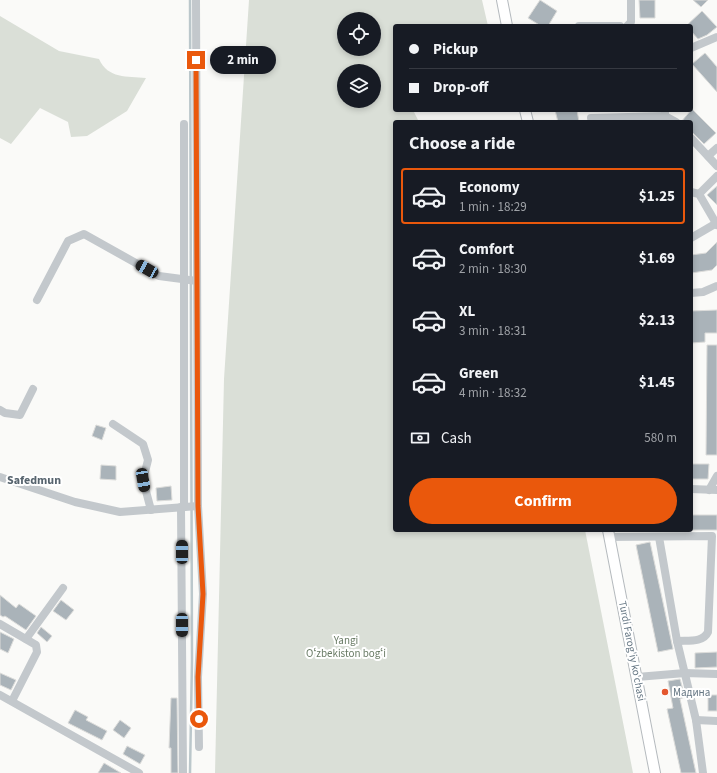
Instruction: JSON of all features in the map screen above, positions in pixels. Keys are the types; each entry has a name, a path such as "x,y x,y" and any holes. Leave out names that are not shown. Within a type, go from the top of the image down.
{"main road":[{"path":"502,0 508,24"},
{"name":"Turdi Farog'iy ko'chasi","path":"609,534 655,773"}],"street":[{"path":"183,773 184,507 191,281 196,0"},
{"path":"629,24 631,22 631,0"},
{"path":"693,47 717,37"},
{"path":"591,117 665,113 674,120"},
{"path":"184,124 191,281 198,506 203,594 198,677 200,747"},
{"path":"693,140 717,166"},
{"path":"708,156 717,148"},
{"path":"693,237 716,224 695,193 717,176"},
{"path":"37,300 68,241 84,234 159,276 191,281"},
{"path":"693,293 703,292 717,286"},
{"path":"0,410 5,413 20,415 33,389"},
{"path":"113,424 143,444 148,460 143,480 151,510"},
{"path":"693,489 713,490 717,476"},
{"path":"0,477 75,502 120,512 198,506"},
{"path":"609,534 715,536 708,632 706,636 700,640 677,641"},
{"path":"659,536 677,641 696,720 703,773"},
{"path":"26,639 63,588"},
{"path":"0,624 36,645 37,652 12,701"},
{"path":"637,677 685,673 717,674"},
{"path":"0,695 139,773"},
{"path":"696,720 717,721"}],"green space":[{"name":"Yangi Oʻzbekiston bogʻi","path":"249,0 482,0 488,24 393,24 393,112 414,112 418,120 393,120 393,532 585,532 633,773 215,773 224,379"},
{"path":"0,16 59,51 99,59 107,70 119,75 146,78 127,111 87,136 71,137 68,122 40,108 11,144 0,138"}],"building":[{"path":"540,0 557,11 549,24 538,24 528,18"},
{"path":"639,0 655,0 655,18 640,18"},
{"path":"693,0 708,0 701,7"},
{"path":"702,11 717,27 707,35 698,39 693,33 693,24 688,24"},
{"path":"705,53 717,67 717,92 693,65 693,63"},
{"path":"693,110 716,133 704,144 693,133 693,120 683,120 689,112 693,112"},
{"path":"556,112 577,112 579,120 558,120"},
{"path":"717,186 717,205 707,195"},
{"path":"717,242 717,265 712,270 693,273 693,255 706,253"},
{"path":"717,310 717,333 705,333 705,342 693,343 693,311"},
{"path":"707,345 717,345 717,455 706,455"},
{"path":"96,425 106,428 102,440 92,436"},
{"path":"693,464 709,464 708,479 693,479"},
{"path":"101,465 116,466 116,480 100,479"},
{"path":"171,486 172,500 157,501 156,488"},
{"path":"693,515 717,515 717,530 693,530"},
{"path":"650,542 673,649 658,652 636,545"},
{"path":"0,595 16,608 19,604 36,616 26,630 5,616 3,617 0,615"},
{"path":"61,600 74,610 66,620 53,611"},
{"path":"41,627 52,636 47,642 37,633"},
{"path":"0,632 14,639 8,653 0,649"},
{"path":"717,652 717,667 695,668 695,653"},
{"path":"0,673 16,680 11,690 0,685"},
{"path":"680,679 685,697 680,699 696,773 681,773 667,709 673,708 668,681"},
{"path":"708,695 717,695 717,711 708,711"},
{"path":"171,698 177,698 178,773 171,773 171,748 169,748"},
{"path":"75,710 88,717 86,720 107,731 102,740 68,723"},
{"path":"120,720 131,728 124,738 113,730"},
{"path":"127,746 145,755 140,764 123,754"},
{"path":"104,763 121,773 98,773"}],"waterway":[{"path":"190,0 192,660 190,773"}],"place":[{"name":"Мадина","path":"665,692"}],"district":[{"name":"Safedmun","path":"34,480"}],"route":[{"path":"196,60 198,506 203,594 198,677 199,719"}]}
